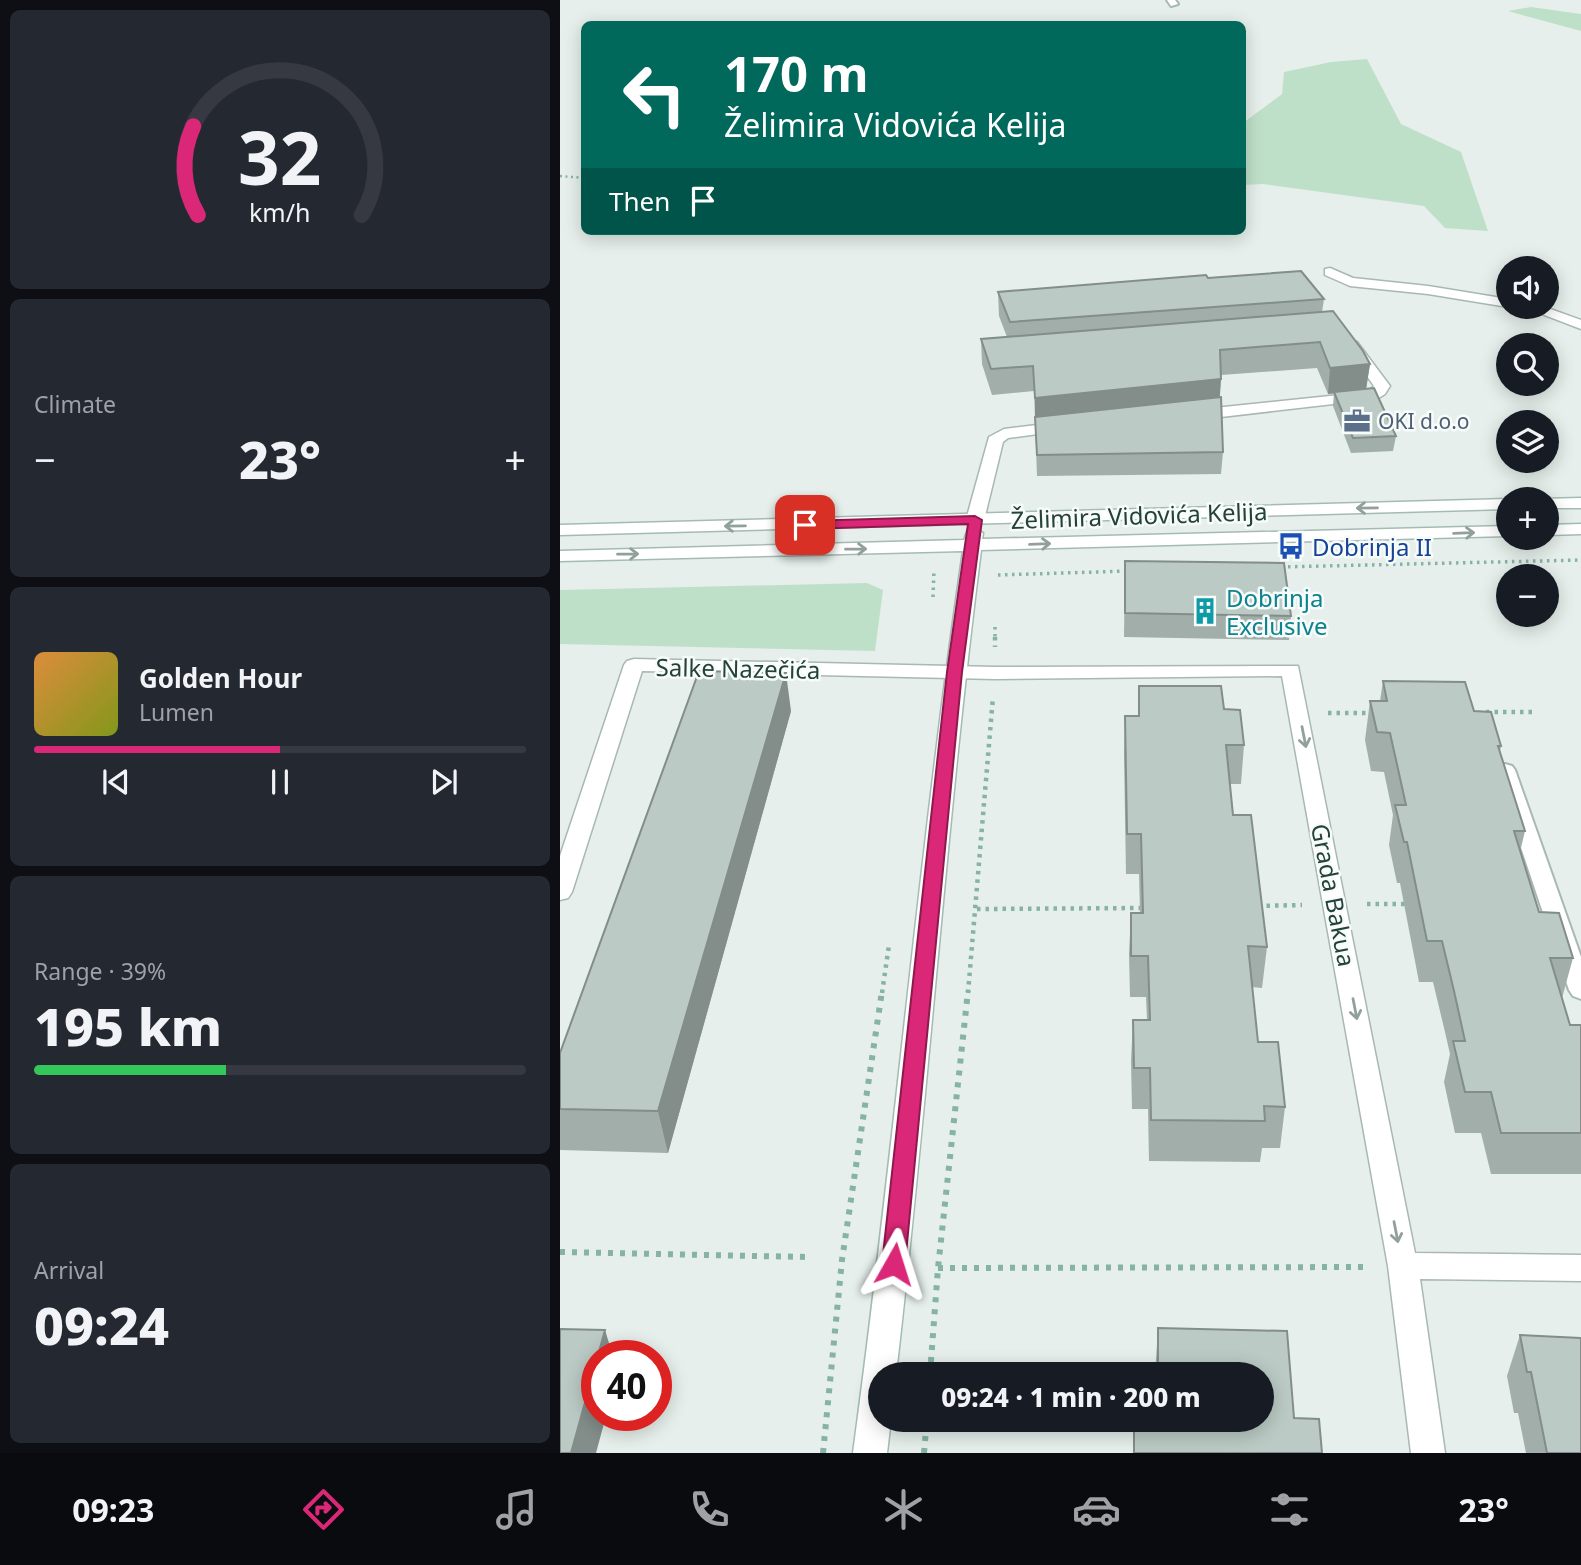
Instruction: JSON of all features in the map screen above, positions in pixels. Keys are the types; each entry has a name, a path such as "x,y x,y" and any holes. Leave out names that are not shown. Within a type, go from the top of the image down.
{"street":[{"path":"1329,272 1350,282 1428,290 1496,301"},
{"path":"1559,317 1581,325"},
{"path":"1181,416 1371,396 1380,391 1382,386 1339,329"},
{"path":"870,1453 894,1264 955,672 975,520 995,440 1004,434 1074,426"},
{"path":"1559,503 1581,503"},
{"name":"Želimira Vidovića Kelija","path":"560,530 1496,504"},
{"path":"1559,530 1581,529"},
{"name":"Želimira Vidovića Kelija","path":"560,556 1496,531"},
{"name":"Salke Nazečića","path":"560,892 634,665 955,672"},
{"name":"Grada Bakua","path":"955,672 1291,670 1403,1266 1428,1453"},
{"path":"1403,1266 1581,1268"}],"lane":[{"path":"1498,749 1581,990"}],"path":[{"path":"560,176 581,178"},
{"path":"1274,568 1581,560"},
{"path":"932,606 934,566"},
{"path":"996,587 996,575 1135,571"},
{"path":"931,1362 938,1268 977,909 995,673 995,624"},
{"path":"1299,713 1379,712"},
{"path":"1472,712 1536,712"},
{"path":"1250,906 1413,904"},
{"path":"977,909 1147,908"},
{"path":"824,1453 842,1260 891,932"},
{"path":"560,1252 807,1257"},
{"path":"938,1268 1403,1266"},
{"path":"924,1453 926,1432"}],"green space":[{"path":"1531,7 1581,14 1581,31 1508,11"},
{"path":"1367,59 1401,124 1461,152 1488,231 1445,228 1424,206 1263,184 1246,185 1246,121 1282,94 1284,72 1331,62"},
{"path":"867,583 883,590 875,651 560,644 560,590"}],"building":[{"path":"1301,271 1324,299 1010,322 998,292 1206,275 1208,278"},
{"path":"1333,311 1370,364 1330,368 1320,342 1220,350 1221,379 1035,398 1033,366 991,369 981,339"},
{"path":"1374,388 1396,436 1353,438 1334,392"},
{"path":"1221,397 1223,452 1037,455 1035,417"},
{"path":"1125,561 1284,563 1291,616 1125,613"},
{"path":"699,671 786,673 658,1111 560,1109 560,1053"},
{"path":"1383,681 1465,682 1474,711 1491,712 1501,746 1498,746 1525,831 1514,831 1539,912 1559,913 1573,958 1550,958 1570,1025 1581,1025 1581,1133 1501,1133 1491,1092 1465,1092 1453,1041 1465,1041 1442,941 1427,941 1407,842 1404,842 1395,805 1406,805 1390,733 1377,732 1370,701 1387,701"},
{"path":"1139,686 1221,686 1224,709 1240,710 1244,745 1226,745 1233,815 1251,815 1267,947 1248,946 1258,1042 1278,1042 1285,1107 1264,1106 1265,1121 1151,1120 1150,1068 1134,1068 1133,1020 1150,1020 1148,956 1131,956 1131,913 1143,913 1141,834 1127,834 1125,716 1139,716"},
{"path":"1158,1328 1287,1331 1294,1418 1319,1419 1322,1453 1134,1453 1134,1432 1274,1432 1274,1362 1158,1362"},
{"path":"560,1329 605,1330 602,1340 581,1340 581,1417 571,1453 560,1453"},
{"path":"1520,1335 1581,1338 1581,1453 1547,1453 1531,1372 1527,1372"}],"place":[{"name":"OKI d.o.o","path":"1357,421"},
{"name":"Dobrinja II","path":"1291,546"},
{"name":"Dobrinja Exclusive","path":"1205,611"}],"route":[{"path":"805,525 975,520 955,672 894,1264"}]}
